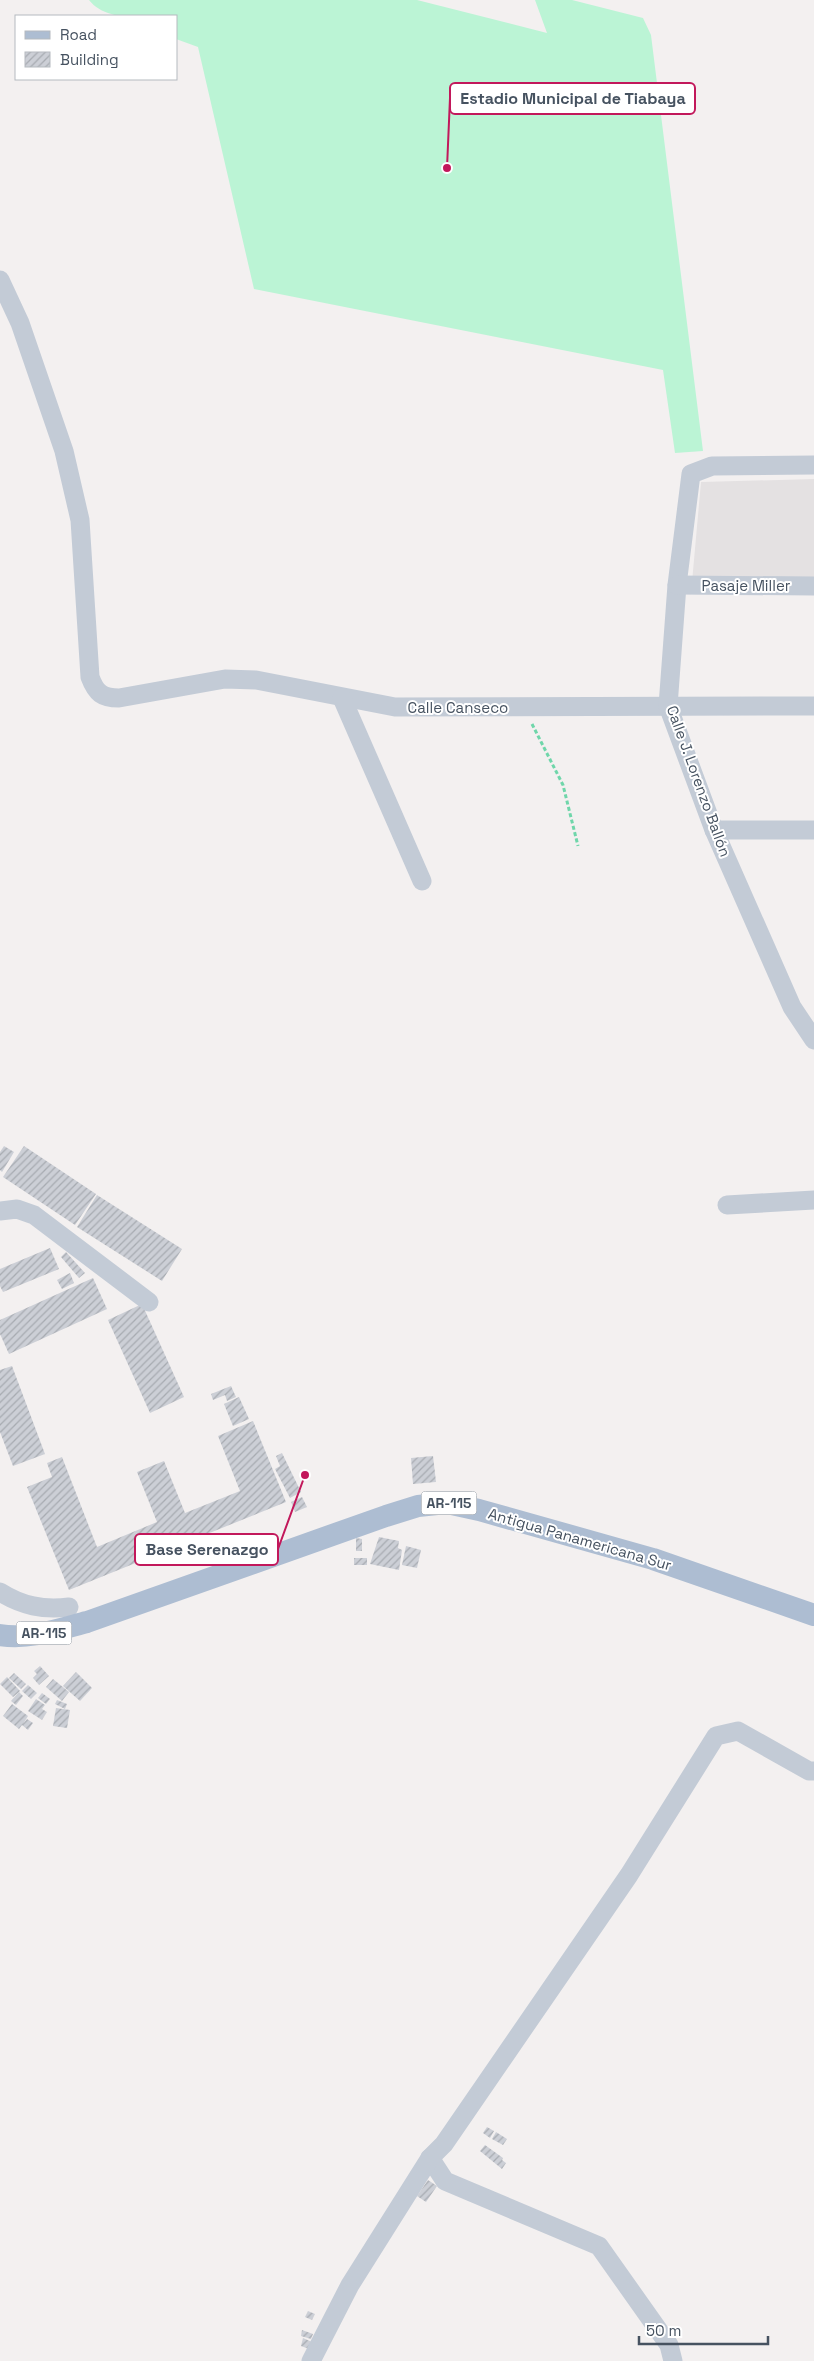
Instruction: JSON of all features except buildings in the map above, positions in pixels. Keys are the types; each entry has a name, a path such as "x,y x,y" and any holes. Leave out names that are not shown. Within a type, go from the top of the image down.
{"main road":[{"name":"Antigua Panamericana Sur","path":"0,1635 10,1637 50,1632 87,1622 386,1516 418,1506 447,1503 479,1510 653,1559 814,1614"}],"street":[{"name":"Calle Canseco","path":"0,280 20,323 64,451 80,520 90,677 95,691 106,698 119,698 225,679 256,680 395,707 814,706"},
{"name":"Calle J. Lorenzo Ballón","path":"814,465 712,466 691,474 677,585 668,706 714,830 792,1007 814,1040"},
{"name":"Pasaje Miller","path":"677,585 814,586"},
{"path":"342,698 422,881"},
{"path":"714,830 814,830"},
{"path":"727,1204 814,1200"},
{"path":"0,1211 17,1209 34,1215 149,1302"},
{"path":"0,1592 11,1599 39,1608 69,1607"},
{"path":"311,2361 350,2285 430,2158 444,2144 624,1883 716,1736 738,1731 809,1771 814,1771"},
{"path":"430,2158 445,2181 599,2246 673,2357 690,2361"}],"path":[{"path":"521,707 537,732 563,785 578,846"}],"shaded area":[{"path":"814,479 814,579 692,582 701,482"}],"green space":[{"path":"89,0 417,0 547,33 535,0 572,0 643,18 651,35 703,451 675,453 663,370 254,289 198,47 178,40 178,15 114,15 97,8"}],"place":[{"name":"Estadio Municipal de Tiabaya","path":"447,168"},
{"name":"Base Serenazgo","path":"305,1475"}]}
